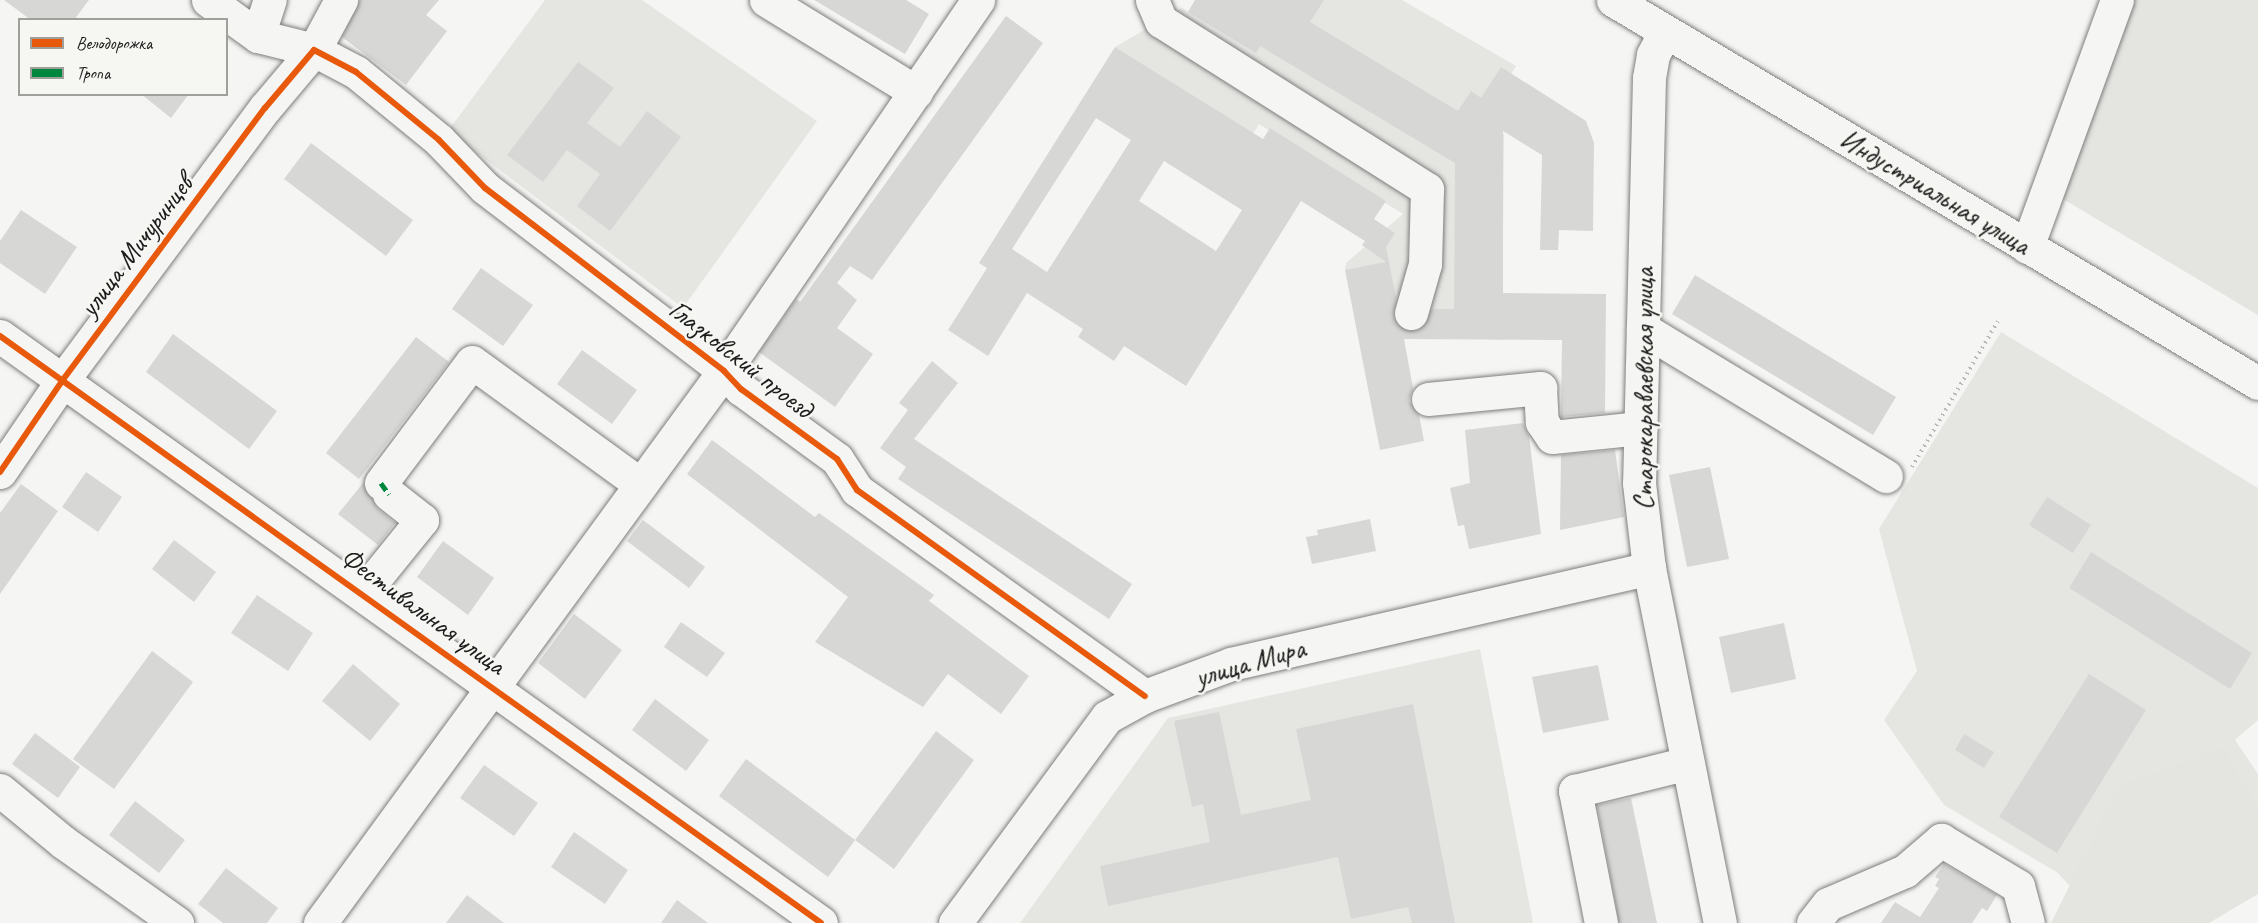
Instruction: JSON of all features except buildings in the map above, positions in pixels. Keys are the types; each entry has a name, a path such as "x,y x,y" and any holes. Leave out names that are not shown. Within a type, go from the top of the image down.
{"main road":[{"name":"Глазковский проезд","path":"208,0 258,36 314,50 356,72 439,140 485,188 724,371 741,389 837,459 857,490 1145,696"},
{"path":"258,36 269,0"},
{"name":"улица Мичуринцев","path":"0,472 62,381 265,108 314,50 341,0"},
{"path":"766,0 916,92"},
{"path":"320,923 495,688 640,483 724,371 978,0"},
{"path":"1152,0 1161,21 1427,189 1425,264 1411,313"},
{"path":"2027,246 2117,0"},
{"name":"Индустриальная улица","path":"1624,3 1665,32 2258,383"},
{"name":"Старокараваевская улица","path":"1665,32 1648,78 1639,483 1649,568 1720,923"},
{"path":"1643,329 1886,476"},
{"name":"Фестивальная улица","path":"0,336 363,593 821,923"},
{"path":"363,593 422,520 385,489 472,362 640,483"},
{"path":"1428,399 1540,388 1542,422 1552,437 1641,428"},
{"name":"улица Мира","path":"955,923 1107,717 1145,696 1231,664 1649,568"},
{"path":"1601,923 1575,791 1688,764"},
{"path":"0,790 63,842 177,923"},
{"path":"1813,923 1828,904 1905,871 1941,840 2018,886 2028,923"}],"path":[{"path":"1886,476 1904,474 1915,464 1998,321"}],"shaded area":[{"path":"545,0 642,0 817,121 683,308 448,131"},
{"path":"1195,0 1402,0 1516,66 1483,120 1504,134 1502,340 1403,334 1345,270 1346,263 1403,214 1259,124 1253,134 1115,47 1182,8 1188,12"},
{"path":"2135,0 2258,0 2258,315 2063,199"},
{"path":"2001,332 2258,488 2258,720 2235,740 2258,774 2258,856 2103,923 2058,873 1944,805 1884,720 1917,671 1879,529"},
{"path":"1480,649 1533,923 1020,923 1168,718"},
{"path":"2224,747 2258,810 2258,894 2209,923 2051,923 2119,786"}],"marked path":[{"path":"381,483 389,494"}],"cycle path":[{"path":"0,472 62,381 265,108 314,50 356,72 439,140 485,188 724,371 741,389 837,459 857,490 1145,696"},
{"path":"0,336 821,923"}]}
